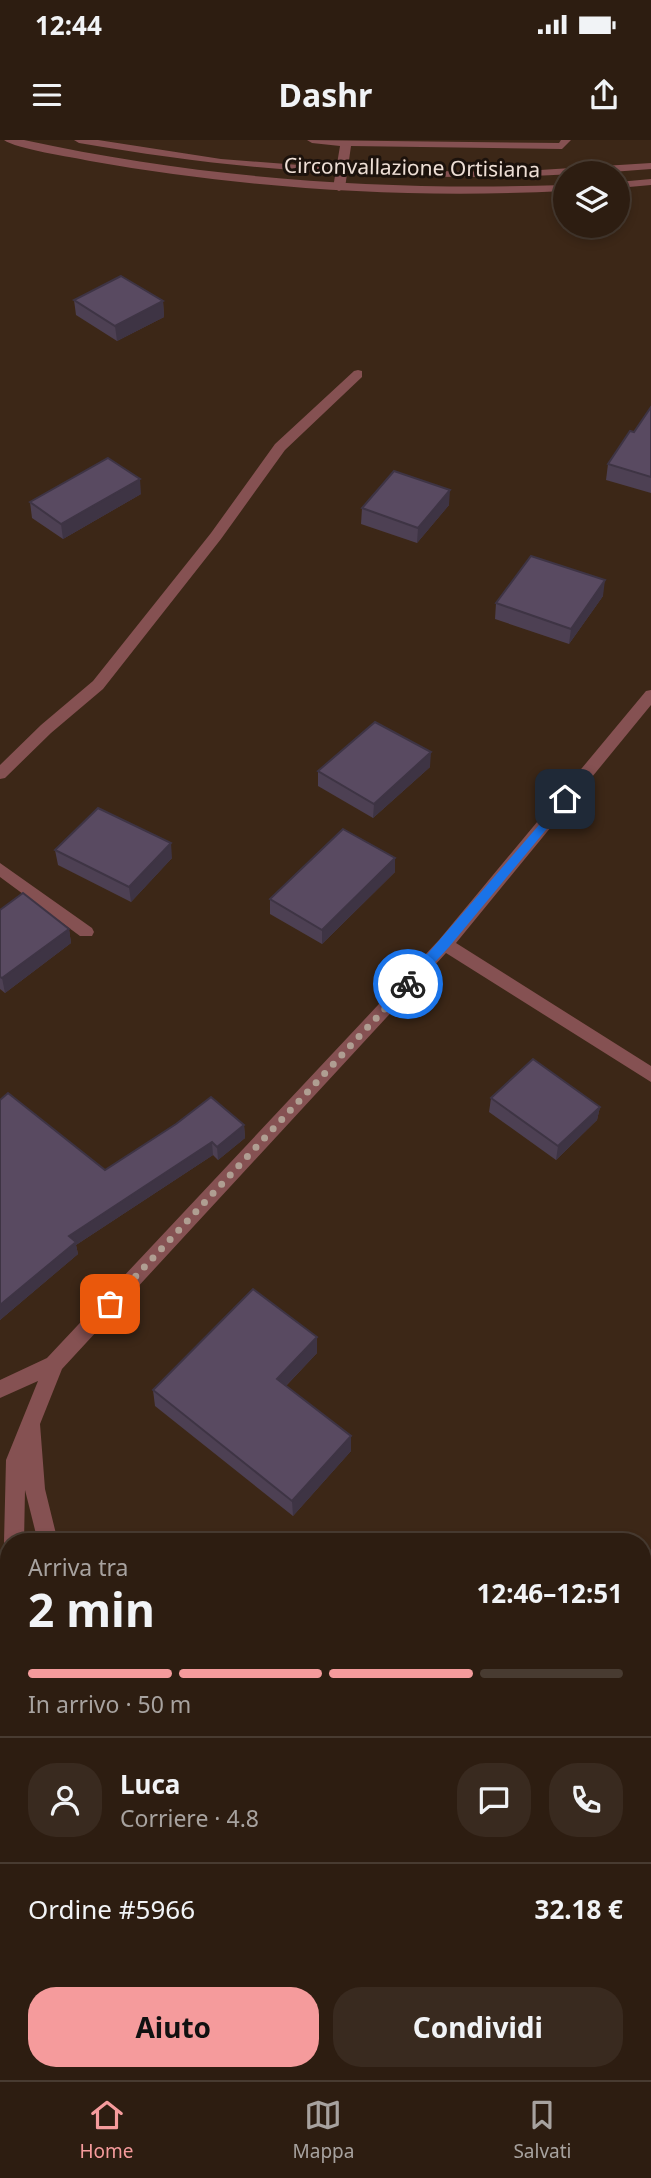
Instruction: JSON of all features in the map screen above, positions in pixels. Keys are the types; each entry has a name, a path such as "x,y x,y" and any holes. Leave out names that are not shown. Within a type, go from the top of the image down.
{"street":[{"name":"Circonvallazione Ortisiana","path":"9,140 170,171 339,188 553,188"},
{"name":"Circonvallazione Ortisiana","path":"79,140 182,157 341,172 506,174 651,166"},
{"path":"312,140 346,143 562,146 566,140"},
{"path":"339,188 346,143"},
{"path":"630,184 651,182"},
{"path":"0,774 97,685 216,536 280,447 358,374"},
{"path":"13,1533 8,1464 32,1420 54,1364 445,944 651,695"},
{"path":"0,869 86,932"},
{"path":"445,944 651,1075"},
{"path":"0,1389 54,1364"},
{"path":"32,1420 35,1489 46,1533"}],"building":[{"path":"121,276 163,301 115,326 74,300"},
{"path":"651,407 651,477 608,464 630,431 634,432"},
{"path":"108,458 140,479 61,524 30,502"},
{"path":"394,471 450,490 418,528 362,508"},
{"path":"531,556 605,580 571,629 496,603"},
{"path":"375,722 431,752 374,804 318,771"},
{"path":"98,808 171,843 129,887 55,850"},
{"path":"343,829 395,858 322,930 270,899"},
{"path":"23,893 69,929 2,978 0,910"},
{"path":"533,1059 600,1107 558,1146 491,1098"},
{"path":"8,1093 105,1170 176,1124 211,1097 244,1125 217,1147 212,1142 69,1236 76,1242 0,1305 0,1100"},
{"path":"253,1289 317,1337 277,1379 351,1436 292,1501 153,1390"}],"way so far":[{"path":"110,1304 408,984"}],"route":[{"path":"408,984 445,944 565,799"}]}
